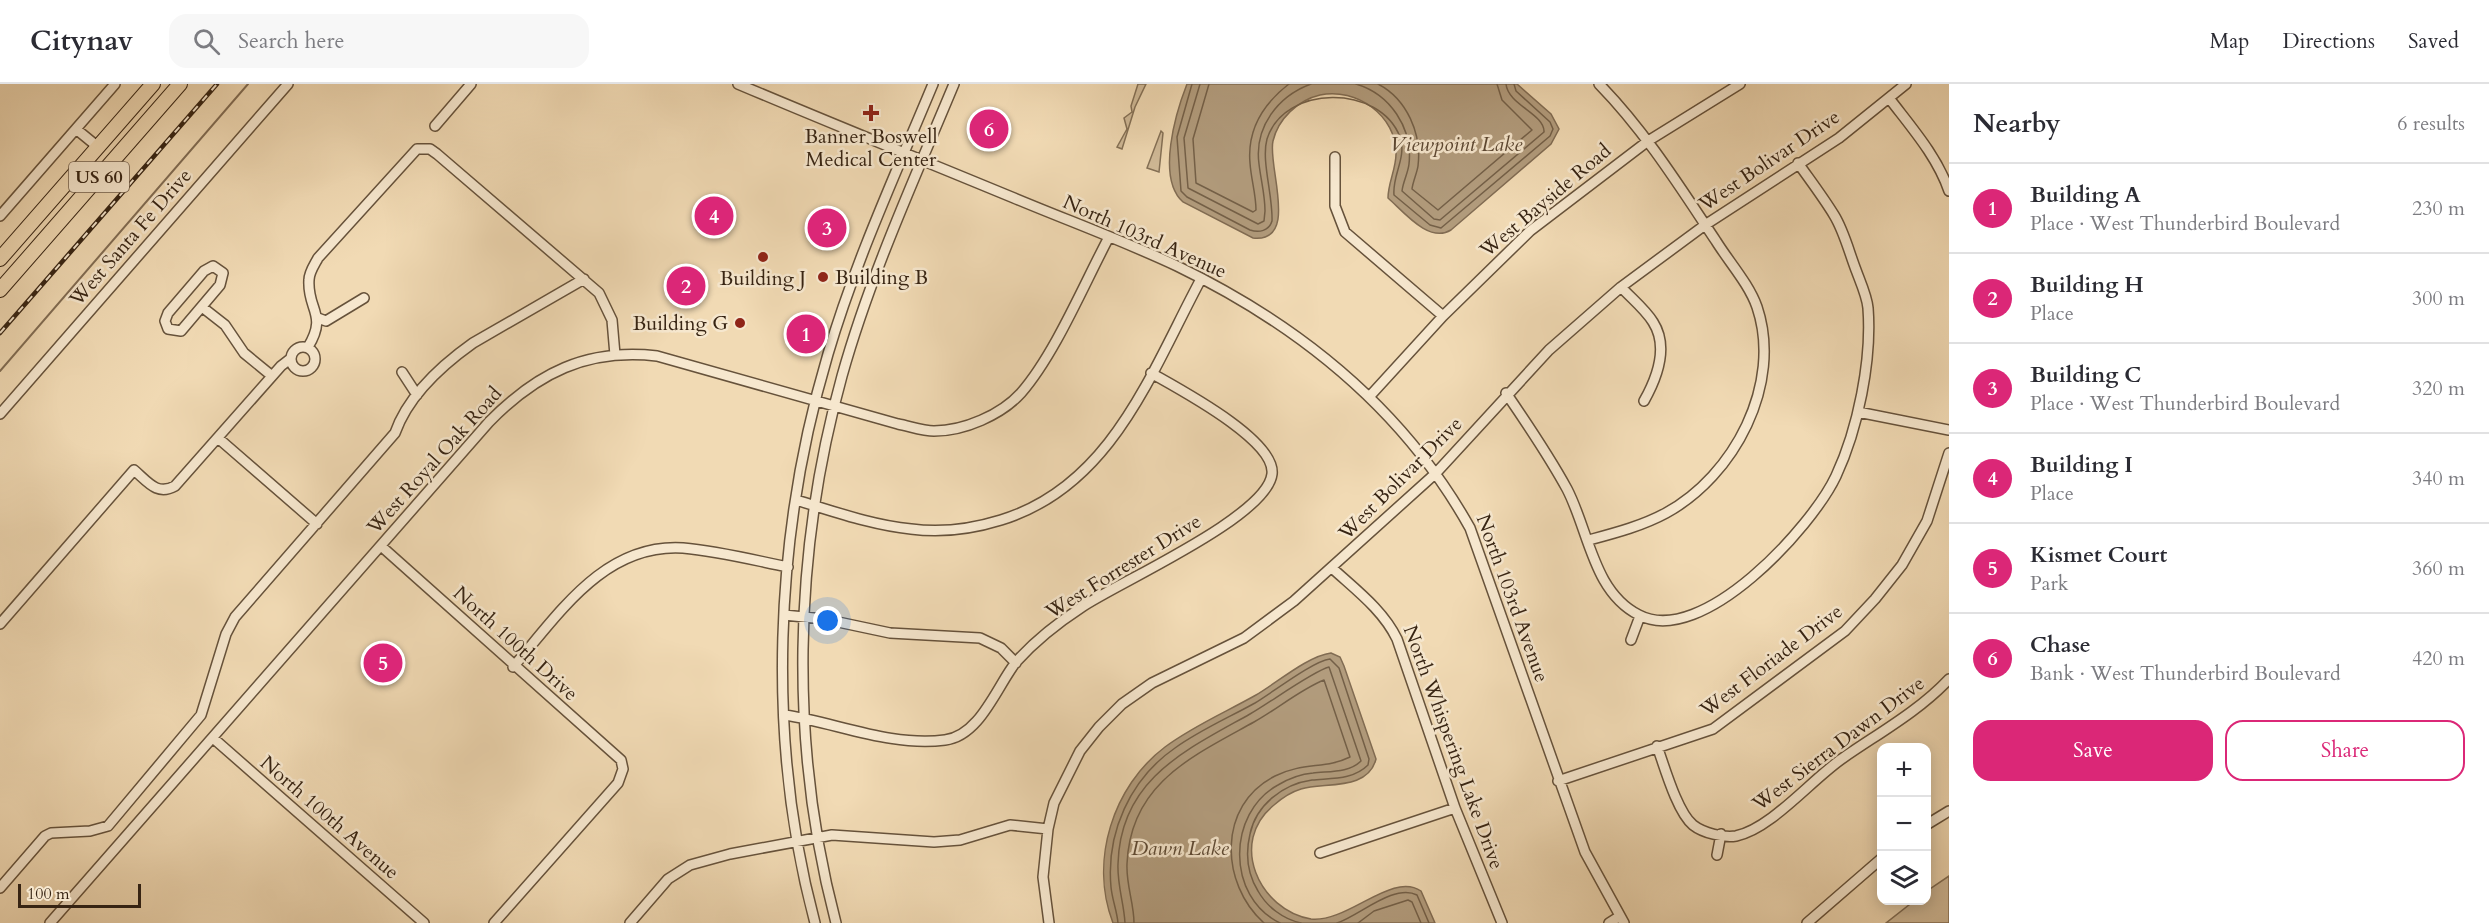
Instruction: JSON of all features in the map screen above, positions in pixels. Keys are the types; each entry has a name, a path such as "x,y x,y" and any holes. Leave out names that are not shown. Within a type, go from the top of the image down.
{"highway":[{"name":"US 60","path":"1,256 153,84"},
{"name":"US 60","path":"0,290 180,84"}],"street":[{"path":"0,216 115,84"},
{"name":"West Santa Fe Drive","path":"0,414 288,84"},
{"path":"435,126 471,84"},
{"name":"North 103rd Avenue","path":"738,84 1109,237 1201,279 1295,336 1369,397 1411,440 1436,473 1470,528 1585,852 1622,920"},
{"path":"815,923 798,839 784,715 784,615 796,500 815,400 840,317 933,84"},
{"path":"836,923 817,836 805,718 804,617 815,506 835,406 858,324 954,84"},
{"path":"1589,540 1638,526 1668,512 1719,471 1753,412 1763,371 1761,333 1756,306 1648,141 1599,84"},
{"name":"West Bayside Road","path":"1369,397 1443,315 1530,231 1648,141 1740,84"},
{"name":"West Bolivar Drive","path":"1047,922 1043,877 1048,829 1057,796 1080,751 1099,727 1122,704 1152,683 1244,638 1332,568 1436,473 1506,393 1549,350 1621,287 1705,225 1839,138 1906,84"},
{"path":"1889,98 1946,175 1949,191"},
{"path":"76,129 98,147"},
{"path":"308,347 316,334 318,318 309,278 318,258 417,148 430,149 437,154 599,293 607,305 612,320 615,355"},
{"path":"1335,157 1335,206 1345,232 1443,315"},
{"path":"1506,393 1547,453 1568,492 1589,540 1602,578 1616,599 1640,616 1678,620 1700,612 1750,578 1793,540 1836,477 1858,412 1864,376 1868,307 1835,217 1798,163"},
{"name":"West Royal Oak Road","path":"50,923 489,422 522,390 544,376 566,367 615,355 647,355 675,359 898,424 934,431 968,425 994,414 1020,394 1043,362 1109,237"},
{"path":"1,256 18,270"},
{"path":"213,266 223,273 223,281 202,307 181,331 172,331 165,325 168,313 204,271 213,266"},
{"path":"0,888 51,833 90,831 108,826 201,715 226,634 235,617 395,433 402,415 417,395 473,343 584,279"},
{"path":"796,500 880,524 926,531 975,527 1018,514 1058,493 1090,467 1124,424 1201,279"},
{"path":"1621,287 1654,323 1661,352 1656,379 1644,401"},
{"path":"318,318 326,321 364,298"},
{"path":"202,307 225,325 244,353 272,376"},
{"path":"840,317 858,324"},
{"path":"0,624 134,470 159,491 166,491 175,486 272,376 290,359 296,348 308,347"},
{"path":"290,359 296,369 304,371 311,368 315,357 308,347"},
{"path":"402,372 417,395"},
{"name":"West Forrester Drive","path":"784,715 882,737 946,740 966,731 996,697 1016,663 1082,607 1191,546 1236,516 1268,486 1272,474 1270,460 1264,449 1216,413 1151,373"},
{"path":"1858,412 1949,430"},
{"path":"218,438 317,524"},
{"name":"West Floriade Drive","path":"1558,781 1656,746 1713,729 1852,623 1902,565 1927,521 1949,453"},
{"name":"North 100th Drive","path":"381,546 479,632 513,667 621,760 623,769 618,783 494,923"},
{"path":"513,667 593,577 627,557 659,549 683,548 788,567"},
{"name":"North Whispering Lake Drive","path":"1332,568 1390,623 1455,808 1502,923"},
{"path":"784,615 890,633 981,638 1001,648 1016,663"},
{"path":"1630,640 1640,616"},
{"name":"West Sierra Dawn Drive","path":"1656,746 1682,807 1692,824 1707,833 1735,836 1763,825 1841,759 1898,722 1949,679"},
{"name":"North 100th Avenue","path":"213,738 424,923"},
{"path":"1320,853 1455,808"},
{"path":"1931,822 1949,811"},
{"path":"630,923 668,879 690,865 798,839 842,835 934,842 960,840 1010,825 1048,829"},
{"path":"1717,855 1721,834"},
{"path":"1807,923 1877,862"},
{"path":"1609,923 1622,920"}],"shaded area":[{"path":"1138,84 1146,84 1135,107 1122,149 1117,147 1127,129 1124,118 1132,112 1131,106"},
{"path":"1161,131 1163,133 1159,172 1147,168"},
{"path":"1949,876 1949,923 1886,923 1909,905 1931,905 1931,888"}],"water":[{"name":"Viewpoint Lake","path":"1187,84 1517,84 1551,114 1559,129 1551,144 1451,230 1434,233 1409,218 1388,198 1396,154 1390,128 1382,117 1360,100 1334,94 1320,95 1297,106 1279,125 1272,152 1278,216 1275,228 1267,236 1253,238 1183,202 1175,191 1171,177 1171,144"},
{"name":"Dawn Lake","path":"1331,653 1340,657 1344,666 1376,759 1371,769 1355,781 1301,789 1274,805 1260,820 1253,837 1252,855 1256,873 1264,889 1277,903 1293,913 1311,919 1340,914 1383,892 1409,887 1421,891 1435,923 1113,923 1106,899 1104,875 1105,850 1110,826 1119,803 1147,763 1187,732 1256,695 1303,664"}],"waterway":[{"path":"0,371 248,84"}],"railway":[{"path":"0,333 217,84"}],"place":[{"name":"Banner Boswell Medical Center","path":"871,113"},
{"name":"Chase","path":"989,129"},
{"name":"Building I","path":"714,216"},
{"name":"Building C","path":"827,228"},
{"name":"Building J","path":"763,257"},
{"name":"Building B","path":"823,277"},
{"name":"Building H","path":"686,286"},
{"name":"Building G","path":"740,323"},
{"name":"Building A","path":"806,334"},
{"name":"Kismet Court","path":"383,663"}]}
